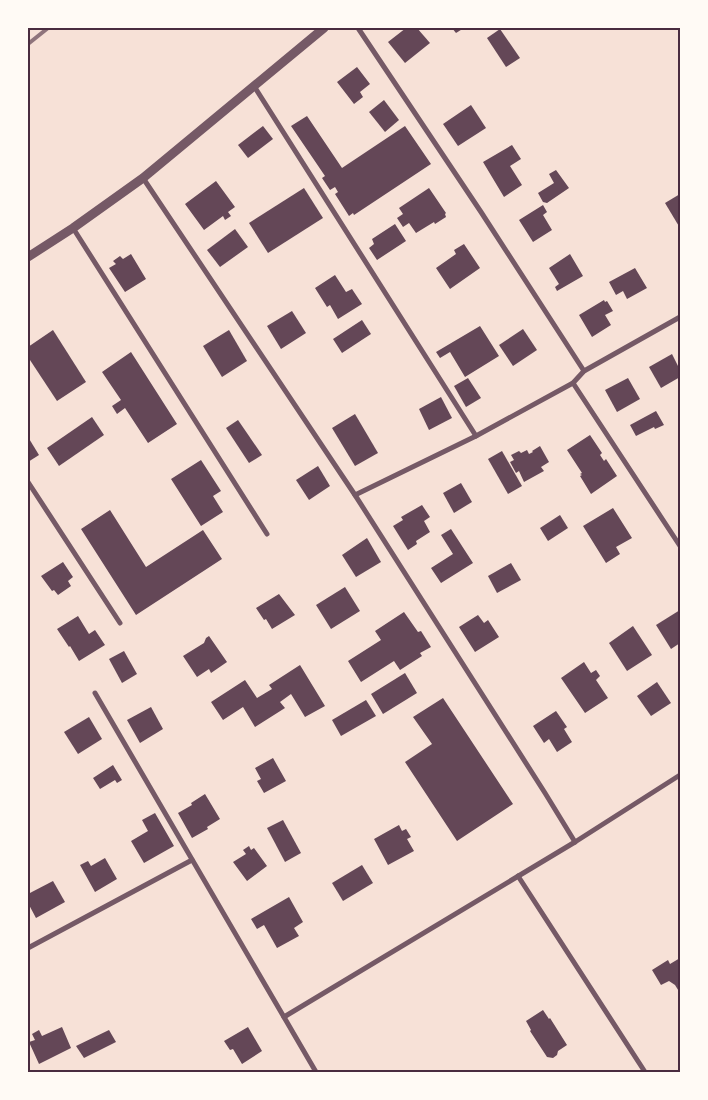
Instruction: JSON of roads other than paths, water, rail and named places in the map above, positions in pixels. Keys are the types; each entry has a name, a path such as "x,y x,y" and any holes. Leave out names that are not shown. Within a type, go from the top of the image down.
{"street":[{"path":"28,257 73,228 143,178 324,28"},
{"path":"358,28 482,212 584,371"},
{"path":"254,86 476,436"},
{"path":"143,178 355,495 575,842"},
{"path":"73,228 267,534"},
{"path":"355,495 476,436 573,383 584,371 680,317"},
{"path":"573,383 680,546"},
{"path":"28,482 120,623"},
{"path":"95,693 316,1072"},
{"path":"284,1017 575,842 680,775"},
{"path":"28,948 192,860"},
{"path":"518,876 645,1072"}],"railway":[{"path":"28,44 48,28"}]}
